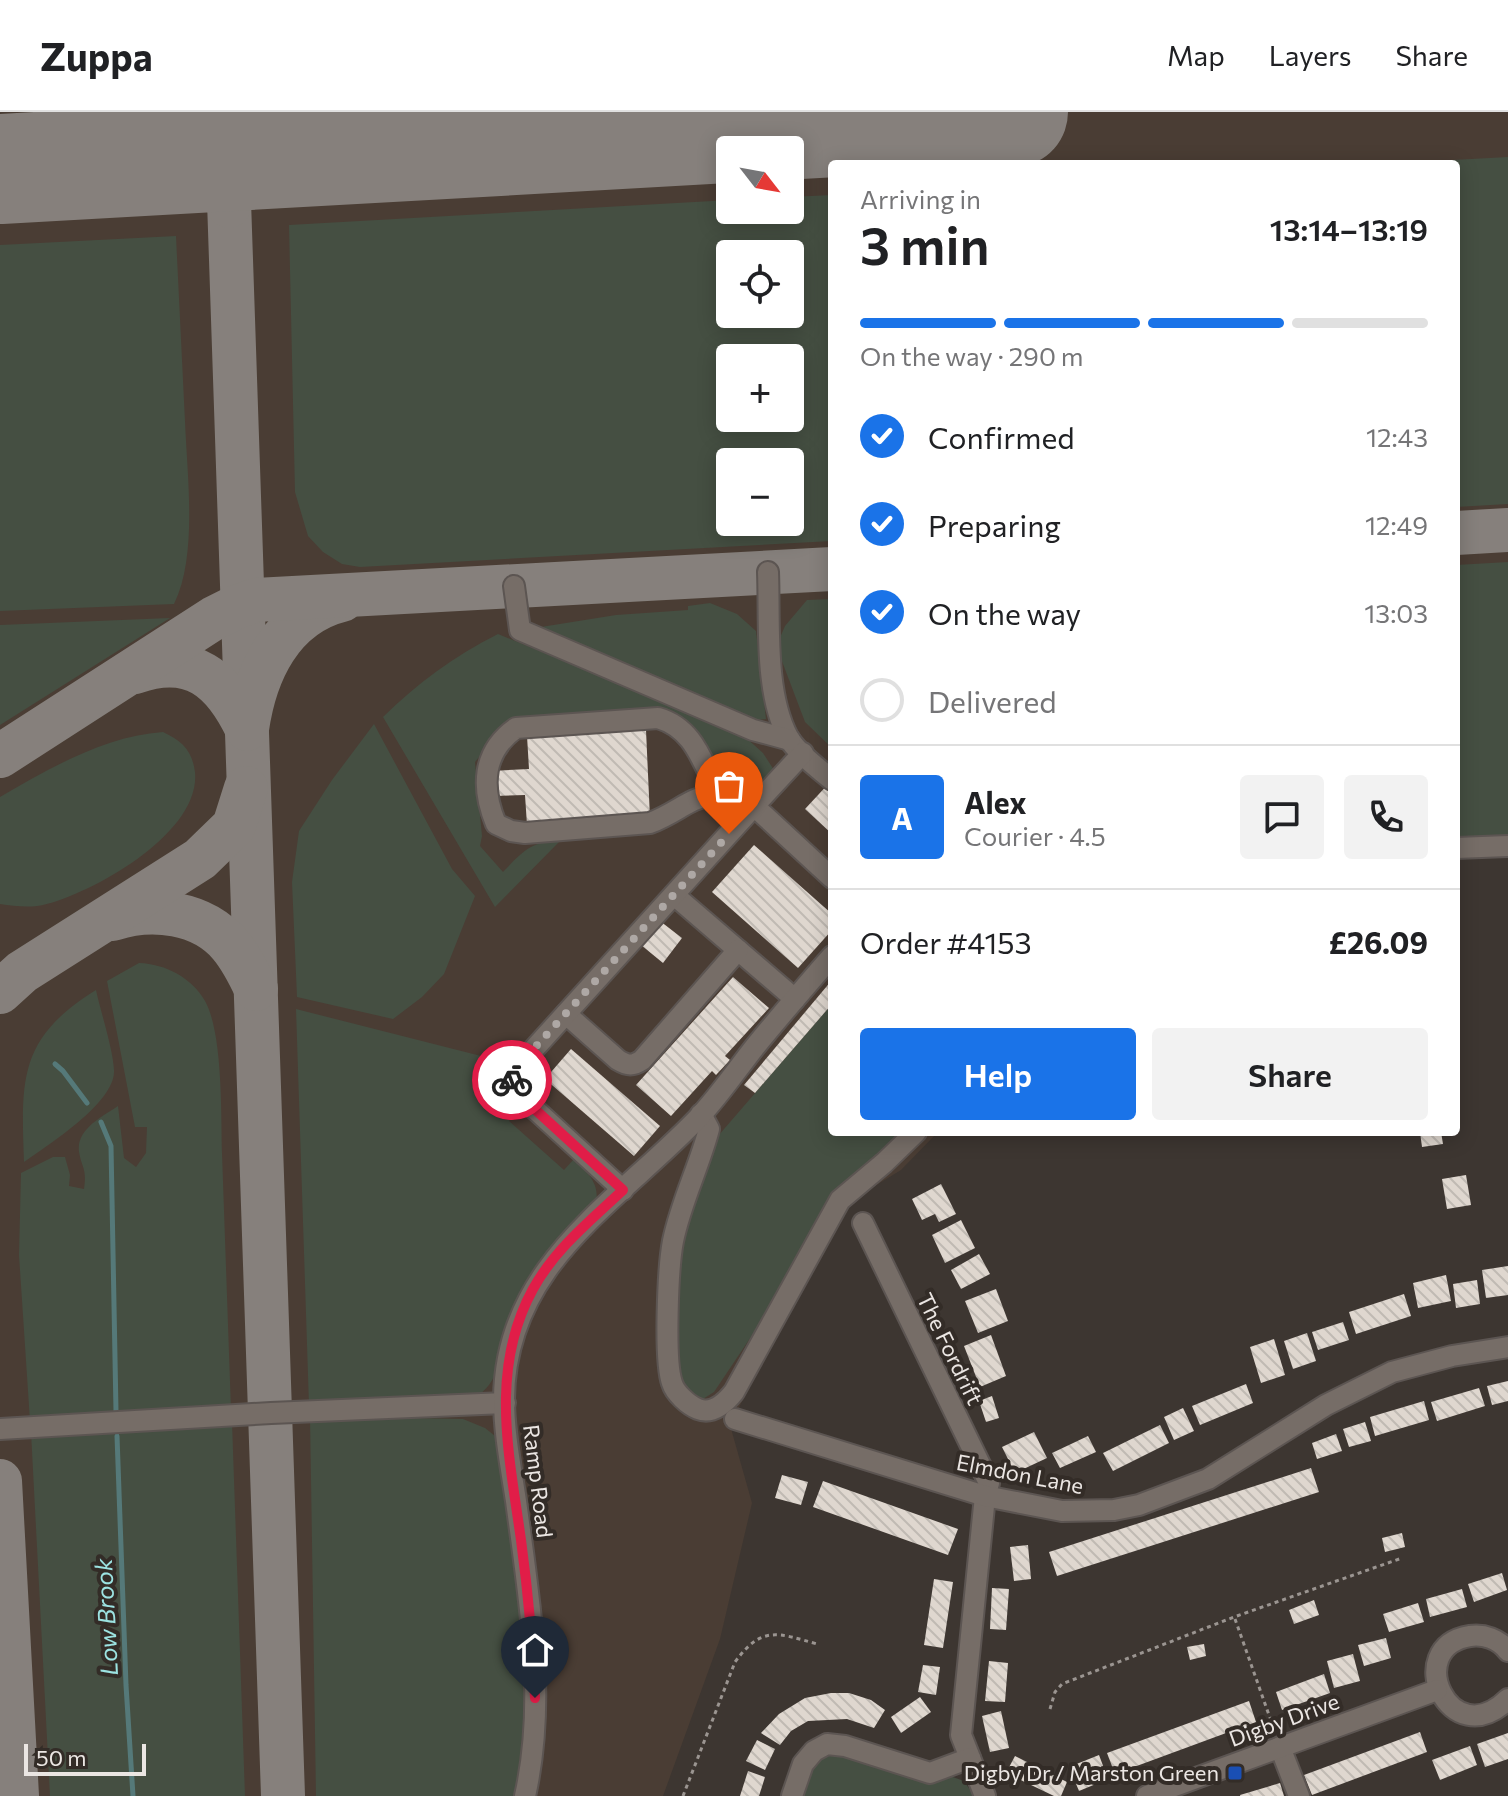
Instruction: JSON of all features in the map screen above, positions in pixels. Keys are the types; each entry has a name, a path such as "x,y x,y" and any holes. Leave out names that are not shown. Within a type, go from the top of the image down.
{"street":[{"path":"768,572 772,686 780,717 796,746 828,776"},
{"path":"514,586 520,630 796,746"},
{"path":"711,795 714,784 688,736 679,725 658,718 516,728 490,757 486,769 491,812 496,824 511,831 525,833 650,823 666,817 685,803 711,795 750,810 828,875"},
{"path":"623,1190 515,1091 512,1084 514,1071 750,810 796,746"},
{"path":"1460,848 1508,846"},
{"path":"674,895 795,999"},
{"path":"566,1014 618,1060 634,1065 642,1060 738,950"},
{"name":"Ramp Road","path":"525,1796 532,1765 535,1698 533,1634 505,1403 510,1355 519,1320 533,1288 556,1255 701,1114 828,961"},
{"path":"701,1114 709,1129 672,1250 670,1369 675,1390 698,1409 707,1411 727,1401 734,1392 840,1200 912,1136"},
{"name":"The Fordrift","path":"863,1223 989,1483 985,1496"},
{"name":"Elmdon Lane","path":"735,1419 985,1496 1080,1512 1139,1505 1208,1479 1326,1405 1392,1372 1452,1356 1508,1347"},
{"path":"0,1429 505,1403"},
{"path":"985,1496 961,1735 985,1796"},
{"path":"1508,1651 1493,1638 1478,1635 1461,1637 1441,1655 1435,1672 1437,1690 1455,1710 1467,1715 1485,1714 1508,1699"},
{"name":"Digby Drive","path":"1147,1796 1437,1690"},
{"path":"792,1796 803,1764 814,1751 827,1744 845,1746 930,1773 970,1758"},
{"path":"1280,1747 1299,1796"}],"path":[{"path":"1050,1709 1055,1692 1062,1684 1234,1617 1402,1558"},
{"path":"1234,1617 1280,1747"},
{"path":"683,1796 735,1662 747,1645 761,1636 778,1633 817,1644"}],"shaded area":[{"path":"0,112 1508,112 1508,847 1460,851 1460,160 828,160 828,1136 934,1136 901,1170 842,1206 730,1425 752,1503 720,1639 663,1796 0,1796"}],"green space":[{"path":"1508,157 1508,504 1460,507 1460,160 1453,160"},
{"path":"828,195 828,541 360,567 342,564 323,552 308,536 295,492 289,225 716,201 716,224 804,224 804,196"},
{"path":"176,236 189,539 174,604 0,611 0,245"},
{"path":"1508,562 1508,836 1460,840 1460,565"},
{"path":"828,599 828,744 805,722 780,656 779,640 785,626 807,600"},
{"path":"710,603 737,614 756,631 766,719 757,720 541,627 616,615 688,610 688,606"},
{"path":"170,618 0,725 0,625"},
{"path":"498,634 743,735 763,753 774,770 744,804 718,778 686,726 504,726 475,762 482,836 480,846 503,872 528,849 542,843 560,841 495,907 383,717 437,671"},
{"path":"374,724 452,869 475,896 444,974 422,997 393,1019 297,997 292,882 299,831"},
{"path":"163,732 185,747 195,772 192,795 181,817 163,838 115,874 89,888 43,905 0,904 0,797 78,755 120,740"},
{"path":"139,963 168,969 186,979 205,1001 215,1033 221,1097 231,1410 30,1421 19,1255 21,1173 53,1157 65,1157 70,1175 69,1186 84,1189 85,1173 79,1144 91,1124 118,1106 124,1158 136,1167 146,1153 147,1127 135,1127 107,981"},
{"path":"96,990 113,1061 112,1082 93,1109 79,1122 24,1162 23,1106 30,1062 52,1025"},
{"path":"296,1009 481,1056 499,1071 491,1085 516,1108 509,1121 564,1170 574,1159 594,1184 596,1203 546,1258 525,1288 508,1324 495,1376 472,1399 309,1405"},
{"path":"828,1009 828,1136 909,1136 835,1199 767,1313 714,1392 695,1404 675,1371 676,1292 685,1223 698,1171 718,1136"},
{"path":"310,1416 463,1419 495,1436 516,1571 524,1661 521,1751 514,1796 316,1796"},
{"path":"232,1422 245,1796 50,1796 31,1432"},
{"path":"833,1754 927,1783 950,1776 964,1781 974,1796 801,1796 815,1764"}],"building":[{"path":"646,730 650,818 527,825 525,795 493,796 491,771 529,769 527,736"},
{"path":"828,784 828,830 805,809"},
{"path":"754,845 828,910 828,934 798,968 712,892"},
{"path":"660,921 682,938 663,963 641,945"},
{"path":"733,977 769,1008 725,1056 730,1060 716,1075 712,1071 671,1116 636,1085"},
{"path":"828,985 828,1009 755,1093 744,1085"},
{"path":"571,1049 660,1126 634,1156 545,1079"},
{"path":"1421,1136 1442,1136 1443,1144 1422,1147"},
{"path":"1466,1175 1471,1205 1447,1209 1442,1179"},
{"path":"941,1184 956,1214 939,1222 935,1214 922,1220 912,1199"},
{"path":"961,1220 975,1248 945,1263 932,1235"},
{"path":"979,1254 990,1274 961,1289 951,1270"},
{"path":"1508,1266 1508,1295 1486,1298 1482,1270"},
{"path":"1446,1275 1451,1301 1418,1308 1413,1283"},
{"path":"1477,1280 1480,1304 1456,1308 1453,1284"},
{"path":"996,1289 1008,1321 978,1333 965,1301"},
{"path":"1404,1294 1411,1316 1356,1334 1349,1312"},
{"path":"1343,1322 1349,1340 1318,1350 1312,1332"},
{"path":"1307,1333 1316,1361 1293,1369 1284,1341"},
{"path":"991,1335 1006,1376 980,1387 964,1346"},
{"path":"1274,1339 1285,1375 1261,1383 1250,1347"},
{"path":"1508,1381 1508,1401 1492,1405 1487,1386"},
{"path":"1246,1384 1253,1403 1200,1425 1192,1406"},
{"path":"1479,1388 1485,1406 1437,1421 1431,1402"},
{"path":"992,1396 999,1418 986,1422 979,1401"},
{"path":"1424,1401 1429,1420 1375,1436 1370,1417"},
{"path":"1183,1408 1194,1431 1174,1440 1164,1417"},
{"path":"1365,1422 1371,1441 1349,1447 1343,1429"},
{"path":"1160,1425 1169,1443 1113,1471 1103,1453"},
{"path":"1034,1432 1047,1458 1015,1473 1002,1447"},
{"path":"1336,1434 1342,1451 1317,1459 1312,1443"},
{"path":"1088,1436 1096,1452 1060,1468 1052,1453"},
{"path":"1311,1468 1319,1492 1057,1576 1049,1552"},
{"path":"782,1475 808,1482 801,1505 775,1498"},
{"path":"823,1481 958,1529 948,1555 813,1507"},
{"path":"1402,1533 1405,1547 1385,1552 1382,1538"},
{"path":"1028,1545 1031,1579 1014,1581 1010,1547"},
{"path":"1502,1573 1507,1590 1474,1602 1468,1584"},
{"path":"934,1579 953,1582 943,1648 924,1645"},
{"path":"992,1588 1009,1589 1006,1630 990,1629"},
{"path":"1462,1589 1467,1607 1430,1617 1426,1599"},
{"path":"1314,1600 1319,1615 1294,1624 1289,1610"},
{"path":"1418,1603 1424,1622 1389,1632 1383,1614"},
{"path":"1386,1638 1391,1658 1364,1666 1358,1645"},
{"path":"1204,1644 1206,1656 1190,1660 1187,1647"},
{"path":"1353,1654 1360,1681 1334,1688 1327,1661"},
{"path":"989,1661 1008,1663 1005,1702 985,1701"},
{"path":"923,1665 940,1667 936,1695 918,1692"},
{"path":"1324,1674 1330,1693 1282,1710 1276,1692"},
{"path":"849,1693 871,1700 885,1710 874,1728 847,1719 808,1721 791,1731 780,1745 761,1733 779,1714 805,1698"},
{"path":"920,1697 931,1712 901,1733 891,1717"},
{"path":"1249,1701 1256,1722 1115,1774 1107,1753"},
{"path":"1001,1711 1009,1748 990,1752 982,1716"},
{"path":"1420,1732 1427,1752 1312,1795 1304,1775"},
{"path":"1508,1733 1508,1759 1485,1767 1477,1744"},
{"path":"757,1740 775,1749 765,1770 746,1761"},
{"path":"1470,1746 1477,1765 1440,1780 1432,1760"},
{"path":"1099,1755 1108,1779 1079,1791 1069,1767"},
{"path":"1015,1756 1067,1782 1061,1796 1054,1796 1006,1773"},
{"path":"748,1771 765,1777 759,1796 740,1796"},
{"path":"1280,1783 1284,1796 1240,1796 1240,1795"}],"waterway":[{"name":"Low Brook","path":"55,1064 87,1103"},
{"name":"Low Brook","path":"101,1122 111,1146 116,1411"},
{"name":"Low Brook","path":"117,1436 133,1796"}],"taxiway":[{"path":"223,112 208,139 184,159 219,184 229,206"},
{"path":"226,112 283,1796"},
{"path":"229,112 246,134 287,153 249,170 238,184 229,206"},
{"path":"1460,533 1508,530"},
{"path":"0,756 214,618 256,600 828,569"},
{"path":"135,672 173,665 203,674 227,696 247,729 257,687 275,649 303,619 342,600"},
{"path":"0,992 22,972 200,859 234,826 246,788"},
{"path":"113,919 160,913 205,925 234,950 256,989"},
{"path":"0,1481 17,1796"}],"runway":[{"path":"0,169 1013,112"}],"way so far":[{"path":"512,1080 519,1065 729,834"}],"place":[{"name":"Digby Dr / Marston Green","path":"1235,1773"}],"route":[{"path":"512,1080 515,1091 623,1190 556,1255 533,1288 519,1320 510,1355 504,1398 533,1634 535,1698"}]}
